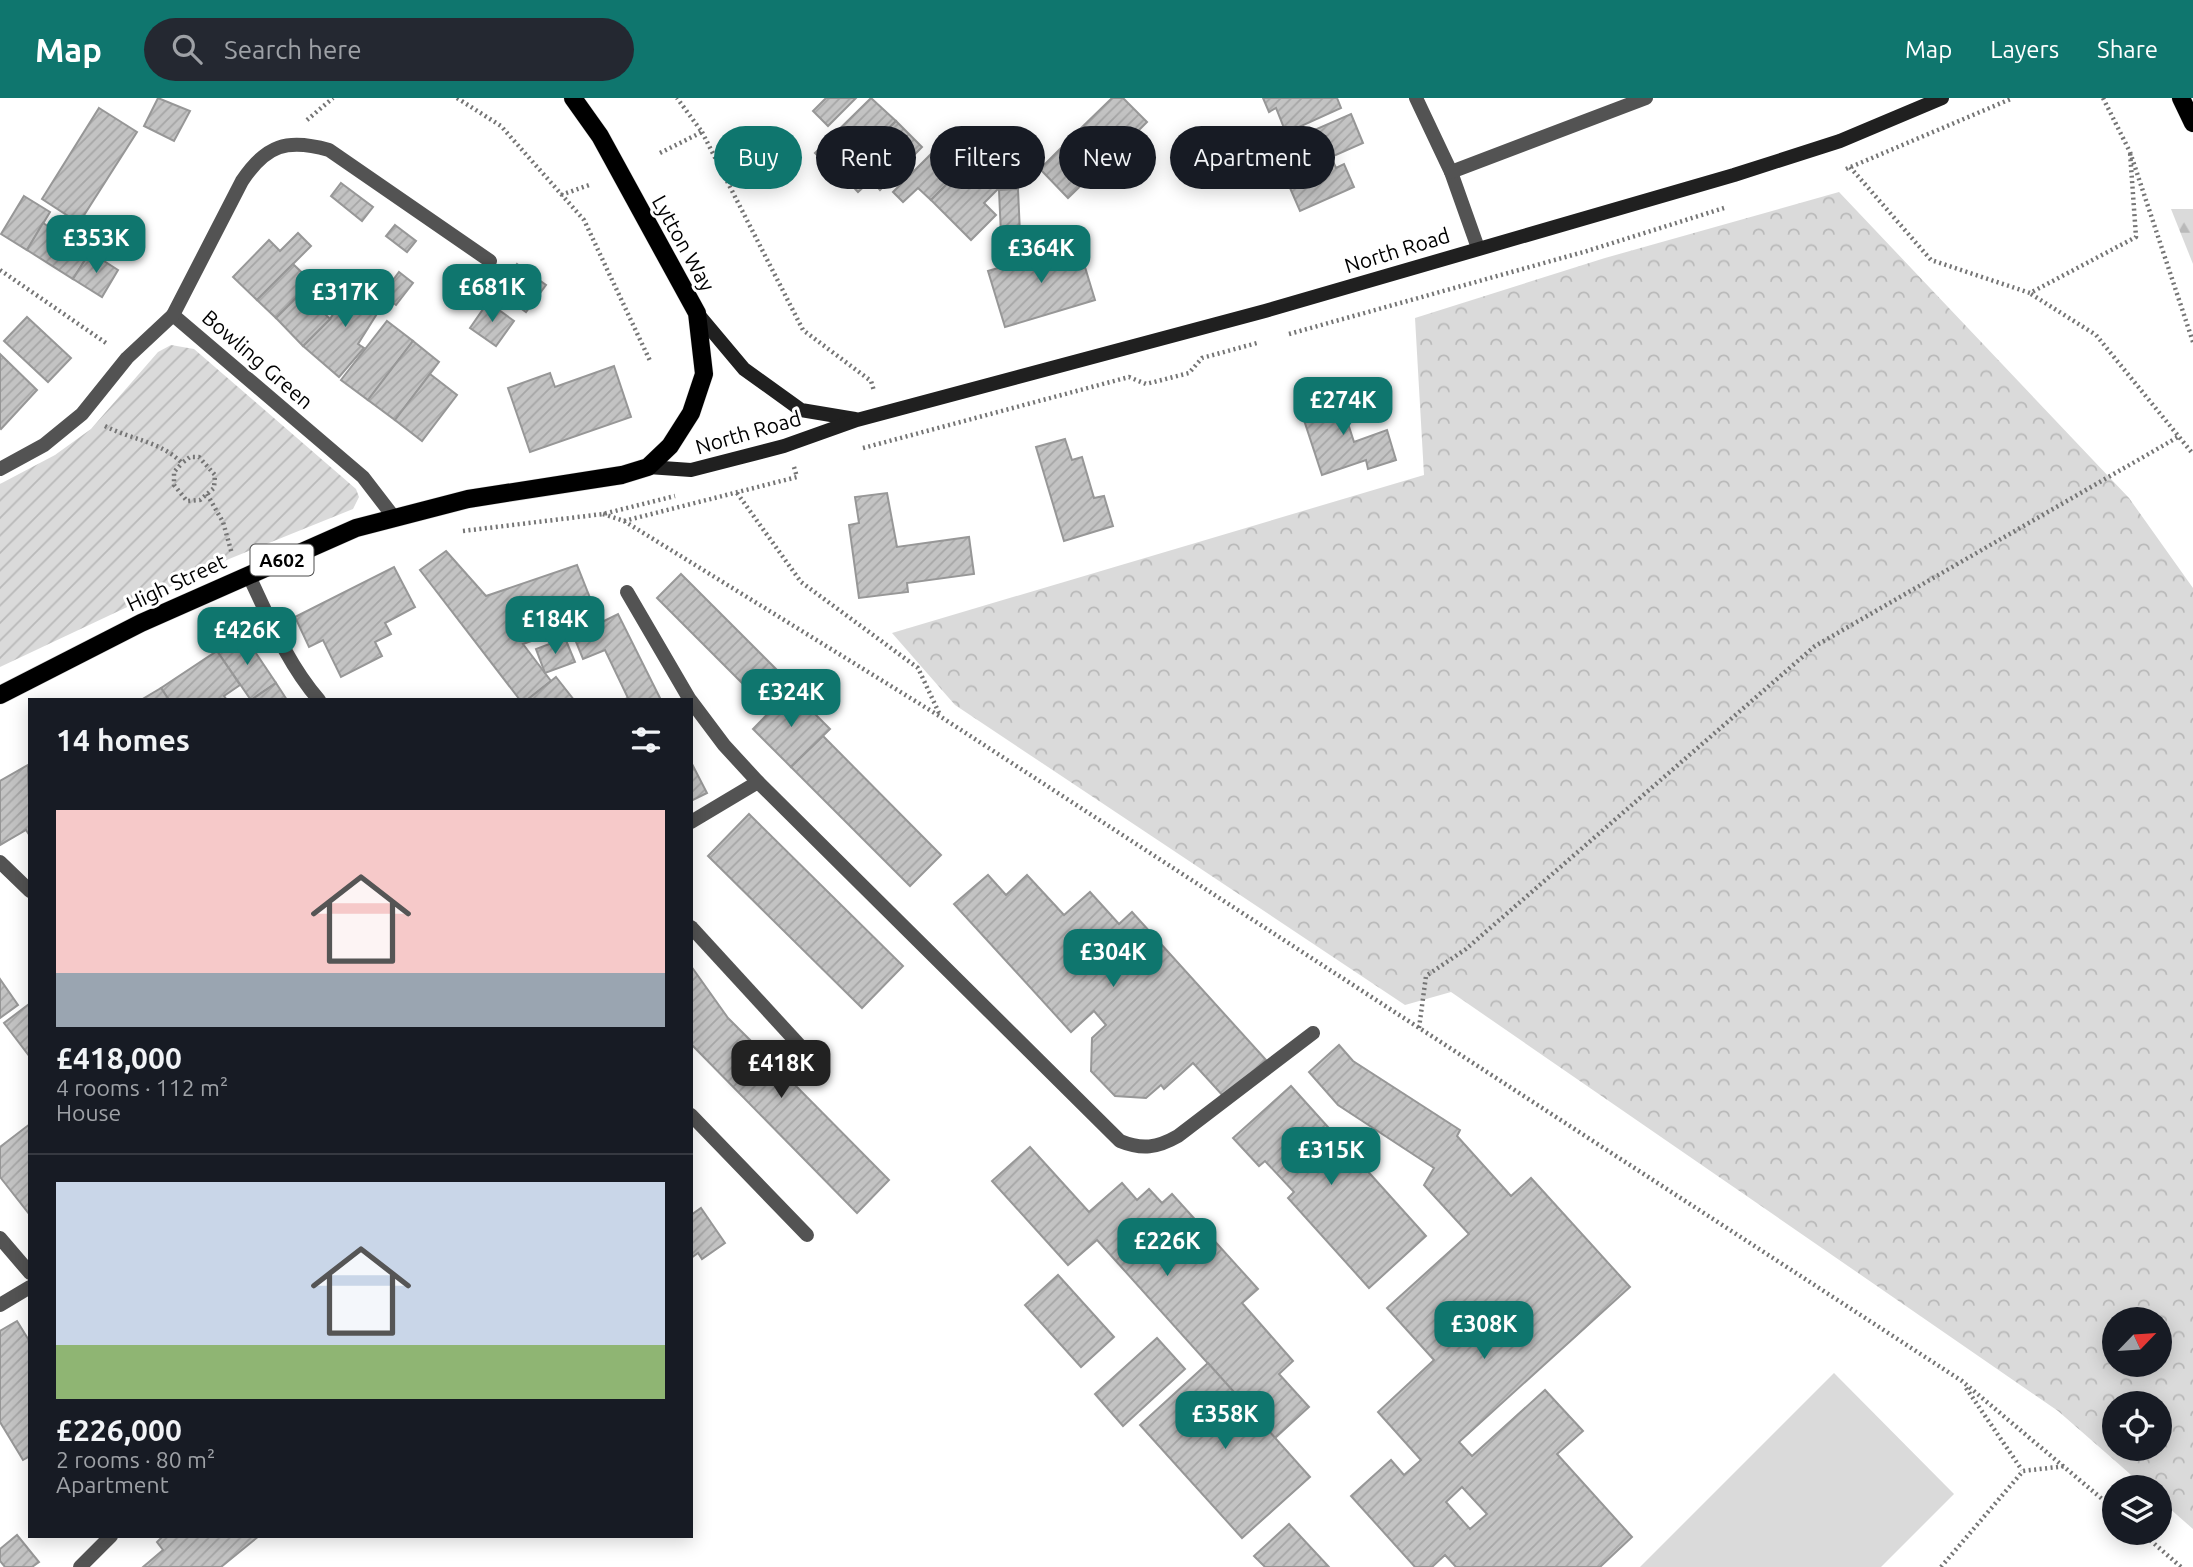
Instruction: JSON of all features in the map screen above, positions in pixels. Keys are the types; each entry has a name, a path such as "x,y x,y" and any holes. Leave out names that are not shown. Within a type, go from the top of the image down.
{"main road":[{"name":"Lytton Way","path":"573,98 600,136 696,313 704,374 698,395 682,430 648,467"},
{"name":"North Road","path":"648,467 691,470 784,446 857,420 1265,311 1734,175 1840,141 1942,98"},
{"path":"2181,98 2193,123"},
{"name":"North Road","path":"696,313 744,369 801,410 857,420"},
{"name":"High Street","path":"0,695 141,623 245,575 393,516 468,499 583,482 648,467"}],"street":[{"path":"1416,98 1451,172 1478,248"},
{"path":"1451,172 1646,98"},
{"name":"Bowling Green","path":"393,516 363,477 173,314 253,164 275,148 292,144 329,150 490,261"},
{"path":"0,469 62,432 82,415 127,358 173,314"},
{"path":"245,575 289,659 317,698"},
{"path":"627,592 689,698"},
{"path":"693,704 724,745 758,782 1120,1141 1133,1146 1160,1146 1313,1033"},
{"path":"693,821 758,782"},
{"path":"0,862 28,889"},
{"path":"693,929 803,1049"},
{"path":"693,1117 807,1235"},
{"path":"0,1238 28,1271"},
{"path":"0,1305 28,1288"},
{"path":"80,1567 109,1538"}],"path":[{"path":"457,98 501,125 584,220 651,363"},
{"path":"677,98 702,132 803,330 871,381 873,386"},
{"path":"2103,98 2130,152 2193,342"},
{"path":"660,153 702,132"},
{"path":"1840,141 1851,167 1931,260 2030,293 2096,335 2193,454"},
{"path":"2030,293 2136,237 2130,152"},
{"path":"561,195 592,184"},
{"path":"0,270 127,358"},
{"path":"126,437 155,443 170,451 182,463"},
{"path":"1419,1028 1426,976 1466,949 1815,646 2178,437"},
{"path":"887,442 903,438"},
{"path":"190,457 199,457 215,475 214,488 200,500 187,500 174,485 174,472 182,463 190,457"},
{"path":"624,521 787,479"},
{"path":"737,493 801,582 918,668 941,717"},
{"path":"207,494 223,522 229,546 245,575"},
{"path":"453,532 603,514 623,509"},
{"path":"603,514 624,521 941,717 1962,1381 2102,1498"},
{"path":"1962,1381 2022,1471"},
{"path":"1941,1567 2022,1471 2066,1466"},
{"path":"2155,1545 2180,1567"}],"green space":[{"path":"1839,192 2129,498 2193,588 2193,1529 2172,1511 2172,1475 2131,1475 2115,1461 2172,1461 2172,1391 2102,1391 2102,1449 2058,1411 1451,992 1405,1005 955,705 892,633 1424,475 1415,318 1605,258"},
{"path":"2171,209 2193,209 2193,264"},
{"path":"171,345 194,349 356,489 359,497 353,509 229,559 0,667 0,484 55,455 91,429 158,352"},
{"path":"1834,1373 1954,1494 1881,1567 1640,1567"}],"building":[{"path":"158,98 190,111 174,141 144,126"},
{"path":"826,98 856,98 828,126 813,111"},
{"path":"871,98 896,121 891,126 842,126"},
{"path":"1112,98 1123,98 1147,122 1143,126 1083,126"},
{"path":"1263,98 1337,98 1341,108 1301,126 1283,126 1276,108 1269,112"},
{"path":"99,108 137,132 79,223 42,199"},
{"path":"1351,114 1363,143 1335,155 1335,126 1324,126"},
{"path":"916,141 922,147 916,153"},
{"path":"1059,150 1059,189 1045,174 1045,164"},
{"path":"930,155 930,189 942,189 931,200 918,188 903,202 893,192 896,189 916,189 916,169"},
{"path":"1344,164 1354,187 1300,211 1290,189 1335,189 1335,166 1336,168"},
{"path":"341,183 373,207 362,221 331,196"},
{"path":"942,189 998,189 984,203 996,215 971,240 931,200"},
{"path":"1018,189 1020,234 1001,235 999,190"},
{"path":"1059,189 1077,189 1068,198"},
{"path":"24,196 50,212 27,250 1,234"},
{"path":"43,223 90,252 73,279 27,250"},
{"path":"395,225 416,241 407,252 386,236"},
{"path":"298,233 311,246 257,300 233,277 269,240 280,251"},
{"path":"1078,244 1095,300 1005,327 988,271"},
{"path":"90,252 118,270 102,297 73,279"},
{"path":"293,264 312,282 276,318 257,300"},
{"path":"517,264 546,285 526,312 497,291"},
{"path":"399,272 413,283 396,305 382,295"},
{"path":"354,281 385,301 358,344 364,348 339,377 303,346 330,319"},
{"path":"312,282 328,298 318,307 330,319 303,346 276,318"},
{"path":"488,302 514,321 496,346 470,328"},
{"path":"27,317 71,358 48,382 4,341"},
{"path":"387,321 413,341 368,400 341,380"},
{"path":"413,341 439,362 395,420 368,400"},
{"path":"0,354 37,390 1,429 0,428"},
{"path":"614,366 631,417 530,452 508,388 550,373 555,387"},
{"path":"430,374 457,395 422,441 395,420"},
{"path":"1340,384 1348,407 1343,408 1354,442 1387,430 1396,460 1368,469 1366,460 1322,475 1304,420 1323,413 1316,392"},
{"path":"1065,439 1072,460 1082,457 1094,498 1104,496 1113,526 1064,541 1036,447"},
{"path":"887,493 897,547 969,537 974,574 907,583 908,592 859,598 849,525 859,523 855,497"},
{"path":"446,551 486,596 577,565 600,623 618,614 660,698 628,698 605,650 583,659 570,627 523,644 551,681 530,698 518,698 420,570"},
{"path":"394,567 415,607 385,623 391,634 375,642 382,656 341,677 323,640 309,647 295,617"},
{"path":"681,574 794,687 770,711 657,598"},
{"path":"243,634 276,683 254,698 250,698 217,651"},
{"path":"565,638 575,662 545,673 536,649"},
{"path":"217,651 240,685 224,696 226,698 168,698 161,688"},
{"path":"556,677 572,698 530,698"},
{"path":"276,683 286,698 254,698"},
{"path":"161,688 168,698 144,698"},
{"path":"791,690 830,729 791,767 753,729"},
{"path":"823,736 941,855 910,886 791,767"},
{"path":"28,765 28,833 26,830 0,845 0,781"},
{"path":"693,766 707,793 693,800"},
{"path":"749,814 903,966 862,1008 708,856"},
{"path":"988,875 1006,895 1027,875 1064,915 1090,892 1119,924 1132,912 1266,1060 1225,1098 1193,1063 1164,1089 1161,1085 1146,1098 1115,1096 1091,1071 1092,1038 1106,1025 1094,1011 1071,1032 954,904"},
{"path":"693,969 728,1018 768,1058 778,1048 799,1070 790,1080 889,1180 857,1213 693,1046"},
{"path":"0,979 18,1005 0,1018"},
{"path":"28,1005 28,1054 4,1023"},
{"path":"1339,1045 1353,1061 1460,1130 1457,1136 1511,1196 1531,1178 1630,1287 1459,1442 1472,1456 1545,1390 1583,1431 1557,1454 1632,1537 1600,1567 1456,1567 1445,1555 1432,1567 1415,1567 1351,1496 1391,1460 1404,1475 1421,1460 1378,1412 1434,1360 1387,1308 1469,1234 1424,1185 1434,1168 1338,1105 1309,1072","holes":["1462,1487 1487,1514 1470,1529 1446,1502"]},
{"path":"1291,1086 1426,1236 1369,1288 1288,1198 1294,1192 1265,1161 1259,1166 1233,1138"},
{"path":"28,1126 28,1212 0,1177 0,1147"},
{"path":"1030,1147 1089,1212 1122,1183 1137,1200 1149,1189 1162,1203 1172,1194 1258,1289 1242,1303 1293,1361 1279,1374 1309,1407 1275,1438 1097,1240 1068,1265 992,1181"},
{"path":"701,1208 725,1243 702,1259 698,1253 693,1257 693,1214"},
{"path":"1058,1275 1114,1337 1081,1367 1025,1305"},
{"path":"17,1321 28,1339 28,1457 23,1460 0,1422 0,1331"},
{"path":"1157,1338 1185,1369 1123,1426 1095,1394"},
{"path":"1208,1363 1310,1477 1242,1538 1140,1425"},
{"path":"1289,1524 1329,1567 1265,1567 1254,1556"},
{"path":"17,1535 39,1562 32,1567 5,1567 0,1561 0,1549"},
{"path":"161,1538 257,1538 221,1567 143,1567 163,1550 157,1542"}]}
